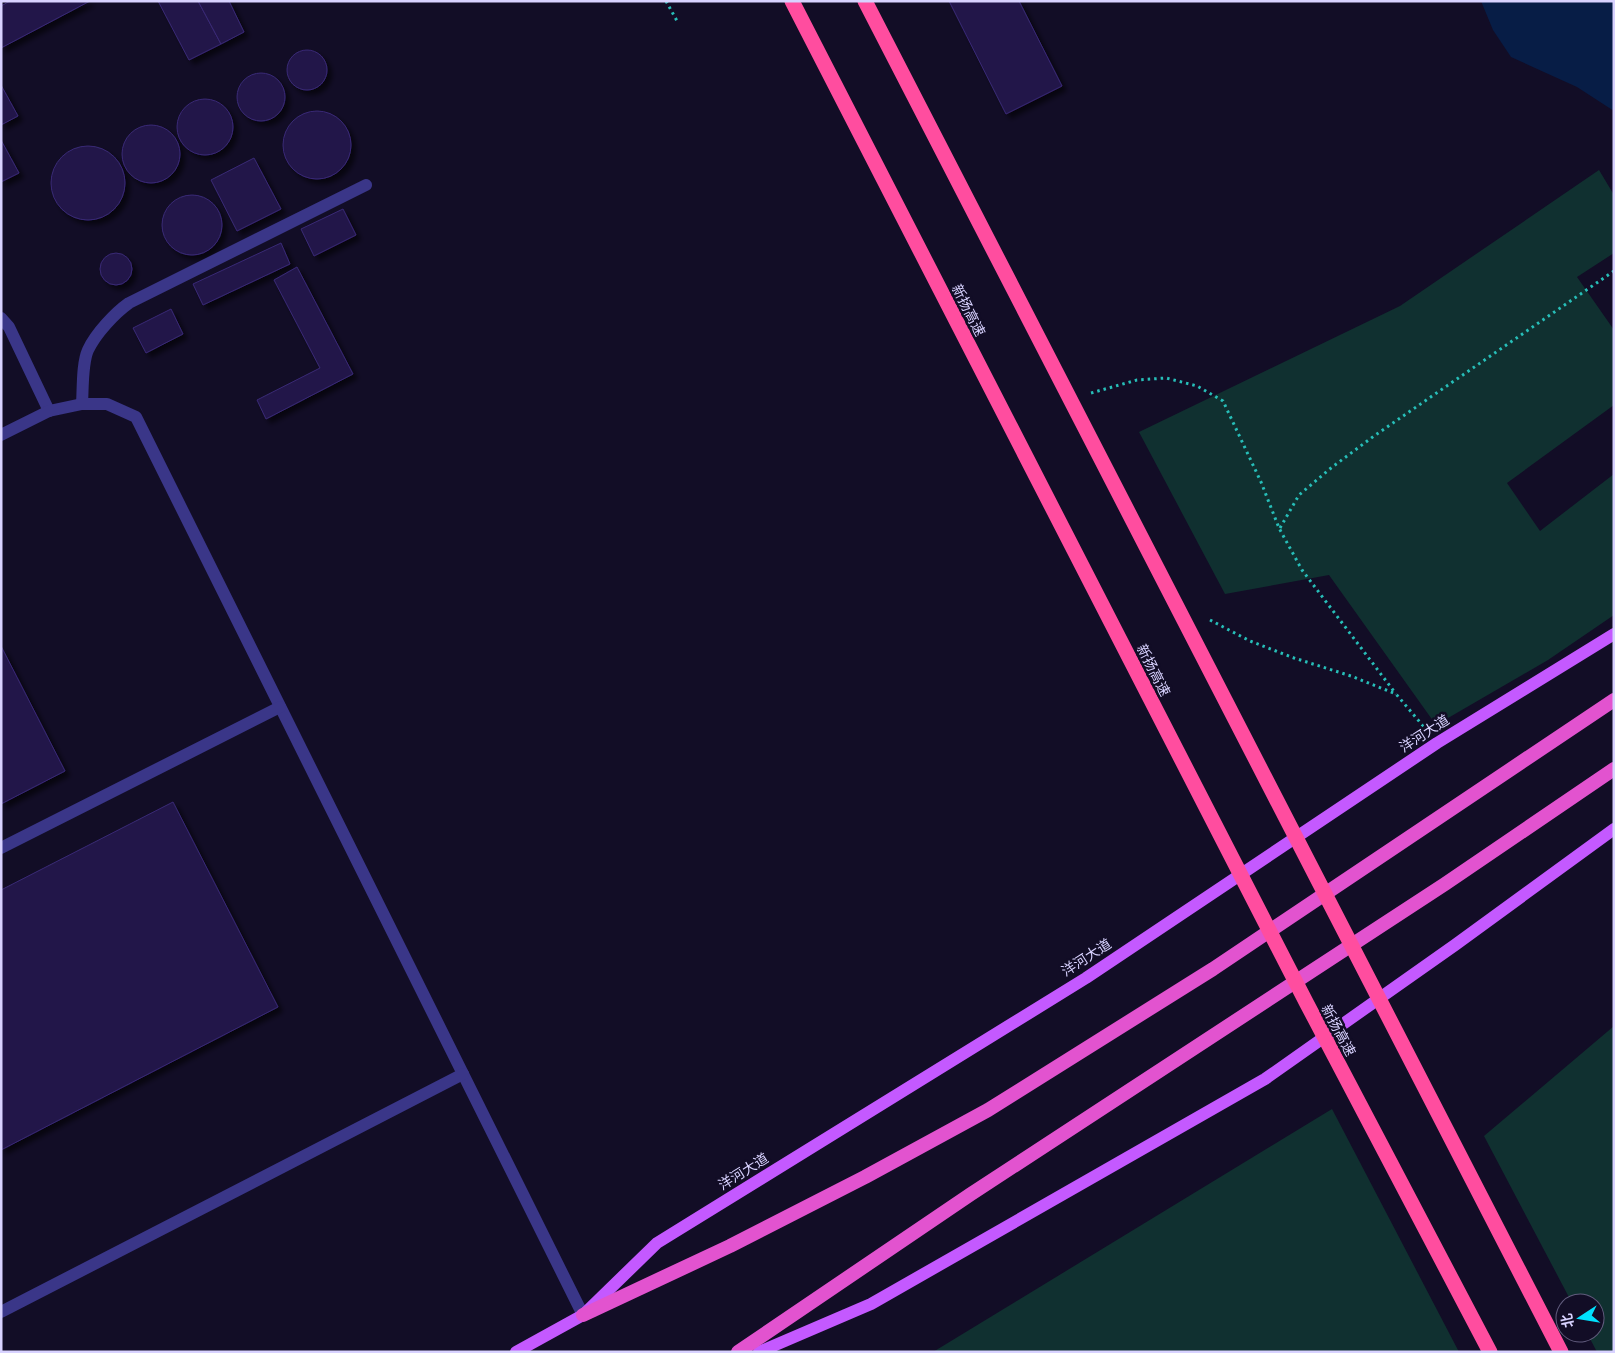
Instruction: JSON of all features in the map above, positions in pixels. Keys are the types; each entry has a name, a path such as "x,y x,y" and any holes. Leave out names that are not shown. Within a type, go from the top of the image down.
{"highway":[{"name":"新扬高速","path":"792,1 1292,975 1490,1352"},
{"path":"865,1 1561,1352"},
{"name":"洋河大道","path":"584,1315 730,1246 865,1177 988,1110 1213,969 1614,700"},
{"path":"738,1352 971,1194 1436,890 1614,769"}],"main road":[{"name":"洋河大道","path":"516,1352 584,1315 658,1243 1086,978 1437,743 1614,634"},
{"path":"759,1352 871,1304 1265,1079 1455,945 1614,829"}],"lane":[{"path":"82,404 87,351 109,320 129,303 366,185"},
{"path":"1,318 9,327 49,411"},
{"path":"1,435 49,411 82,404 106,404 136,416 584,1315"},
{"path":"1,848 280,707"},
{"path":"1,1312 463,1074"}],"path":[{"path":"666,1 678,21"},
{"path":"1279,528 1299,494 1331,468 1374,436 1614,271"},
{"path":"1094,401 1090,393 1137,380 1166,378 1197,386 1224,401 1261,482 1279,528 1302,570 1396,694 1437,743"},
{"path":"1207,615 1212,622 1250,641 1294,658 1351,676 1396,694"}],"green space":[{"path":"1599,170 1614,195 1614,253 1577,277 1614,330 1614,405 1507,483 1540,531 1614,474 1614,615 1548,660 1436,725 1329,575 1225,594 1139,432 1400,306"},
{"path":"1614,1026 1614,1352 1597,1352 1592,1343 1605,1343 1605,1293 1567,1293 1484,1136"},
{"path":"1332,1109 1459,1352 933,1352"}],"water":[{"path":"1481,1 1614,1 1614,111 1577,87 1511,57 1493,30"}],"building":[{"path":"10,1 90,1 1,48 1,6"},
{"path":"158,1 198,1 221,44 189,60"},
{"path":"198,1 229,1 244,32 221,44"},
{"path":"949,1 1019,1 1062,86 1006,114"},
{"path":"311,50 318,53 324,59 327,70 326,78 318,87 311,90 303,90 296,87 288,78 287,66 290,59 299,51"},
{"path":"261,73 270,75 278,80 283,88 285,97 283,106 278,114 270,119 261,121 252,119 244,114 239,106 237,97 239,88 244,80 252,75"},
{"path":"1,85 18,116 1,125"},
{"path":"200,99 210,99 225,107 231,116 233,127 231,138 225,147 210,155 200,155 189,150 182,143 177,132 177,122 182,111 189,104"},
{"path":"317,111 330,114 341,121 348,132 351,145 348,158 341,169 330,176 317,179 304,176 293,169 286,158 283,145 286,132 293,121 304,114"},
{"path":"151,125 167,130 175,138 180,154 175,170 167,178 151,183 135,178 127,170 122,154 127,138 135,130"},
{"path":"1,140 19,173 1,182"},
{"path":"88,146 109,152 119,162 125,183 119,204 109,214 88,220 67,214 57,204 51,183 57,162 67,152"},
{"path":"254,158 281,209 237,231 211,180"},
{"path":"192,195 208,200 213,204 217,209 222,225 217,241 213,246 208,250 192,255 176,250 171,246 167,241 162,225 167,209 171,204 176,200"},
{"path":"343,209 356,235 314,256 301,229"},
{"path":"281,243 290,264 203,305 193,284"},
{"path":"116,253 122,254 127,258 131,263 131,275 127,280 122,284 116,285 110,284 105,280 101,275 100,269 101,263 105,258 110,254"},
{"path":"297,267 353,374 266,419 257,400 320,368 274,280"},
{"path":"171,309 183,334 146,353 133,328"},
{"path":"1,646 65,771 1,804"},
{"path":"173,802 278,1007 1,1150 1,890"}]}
